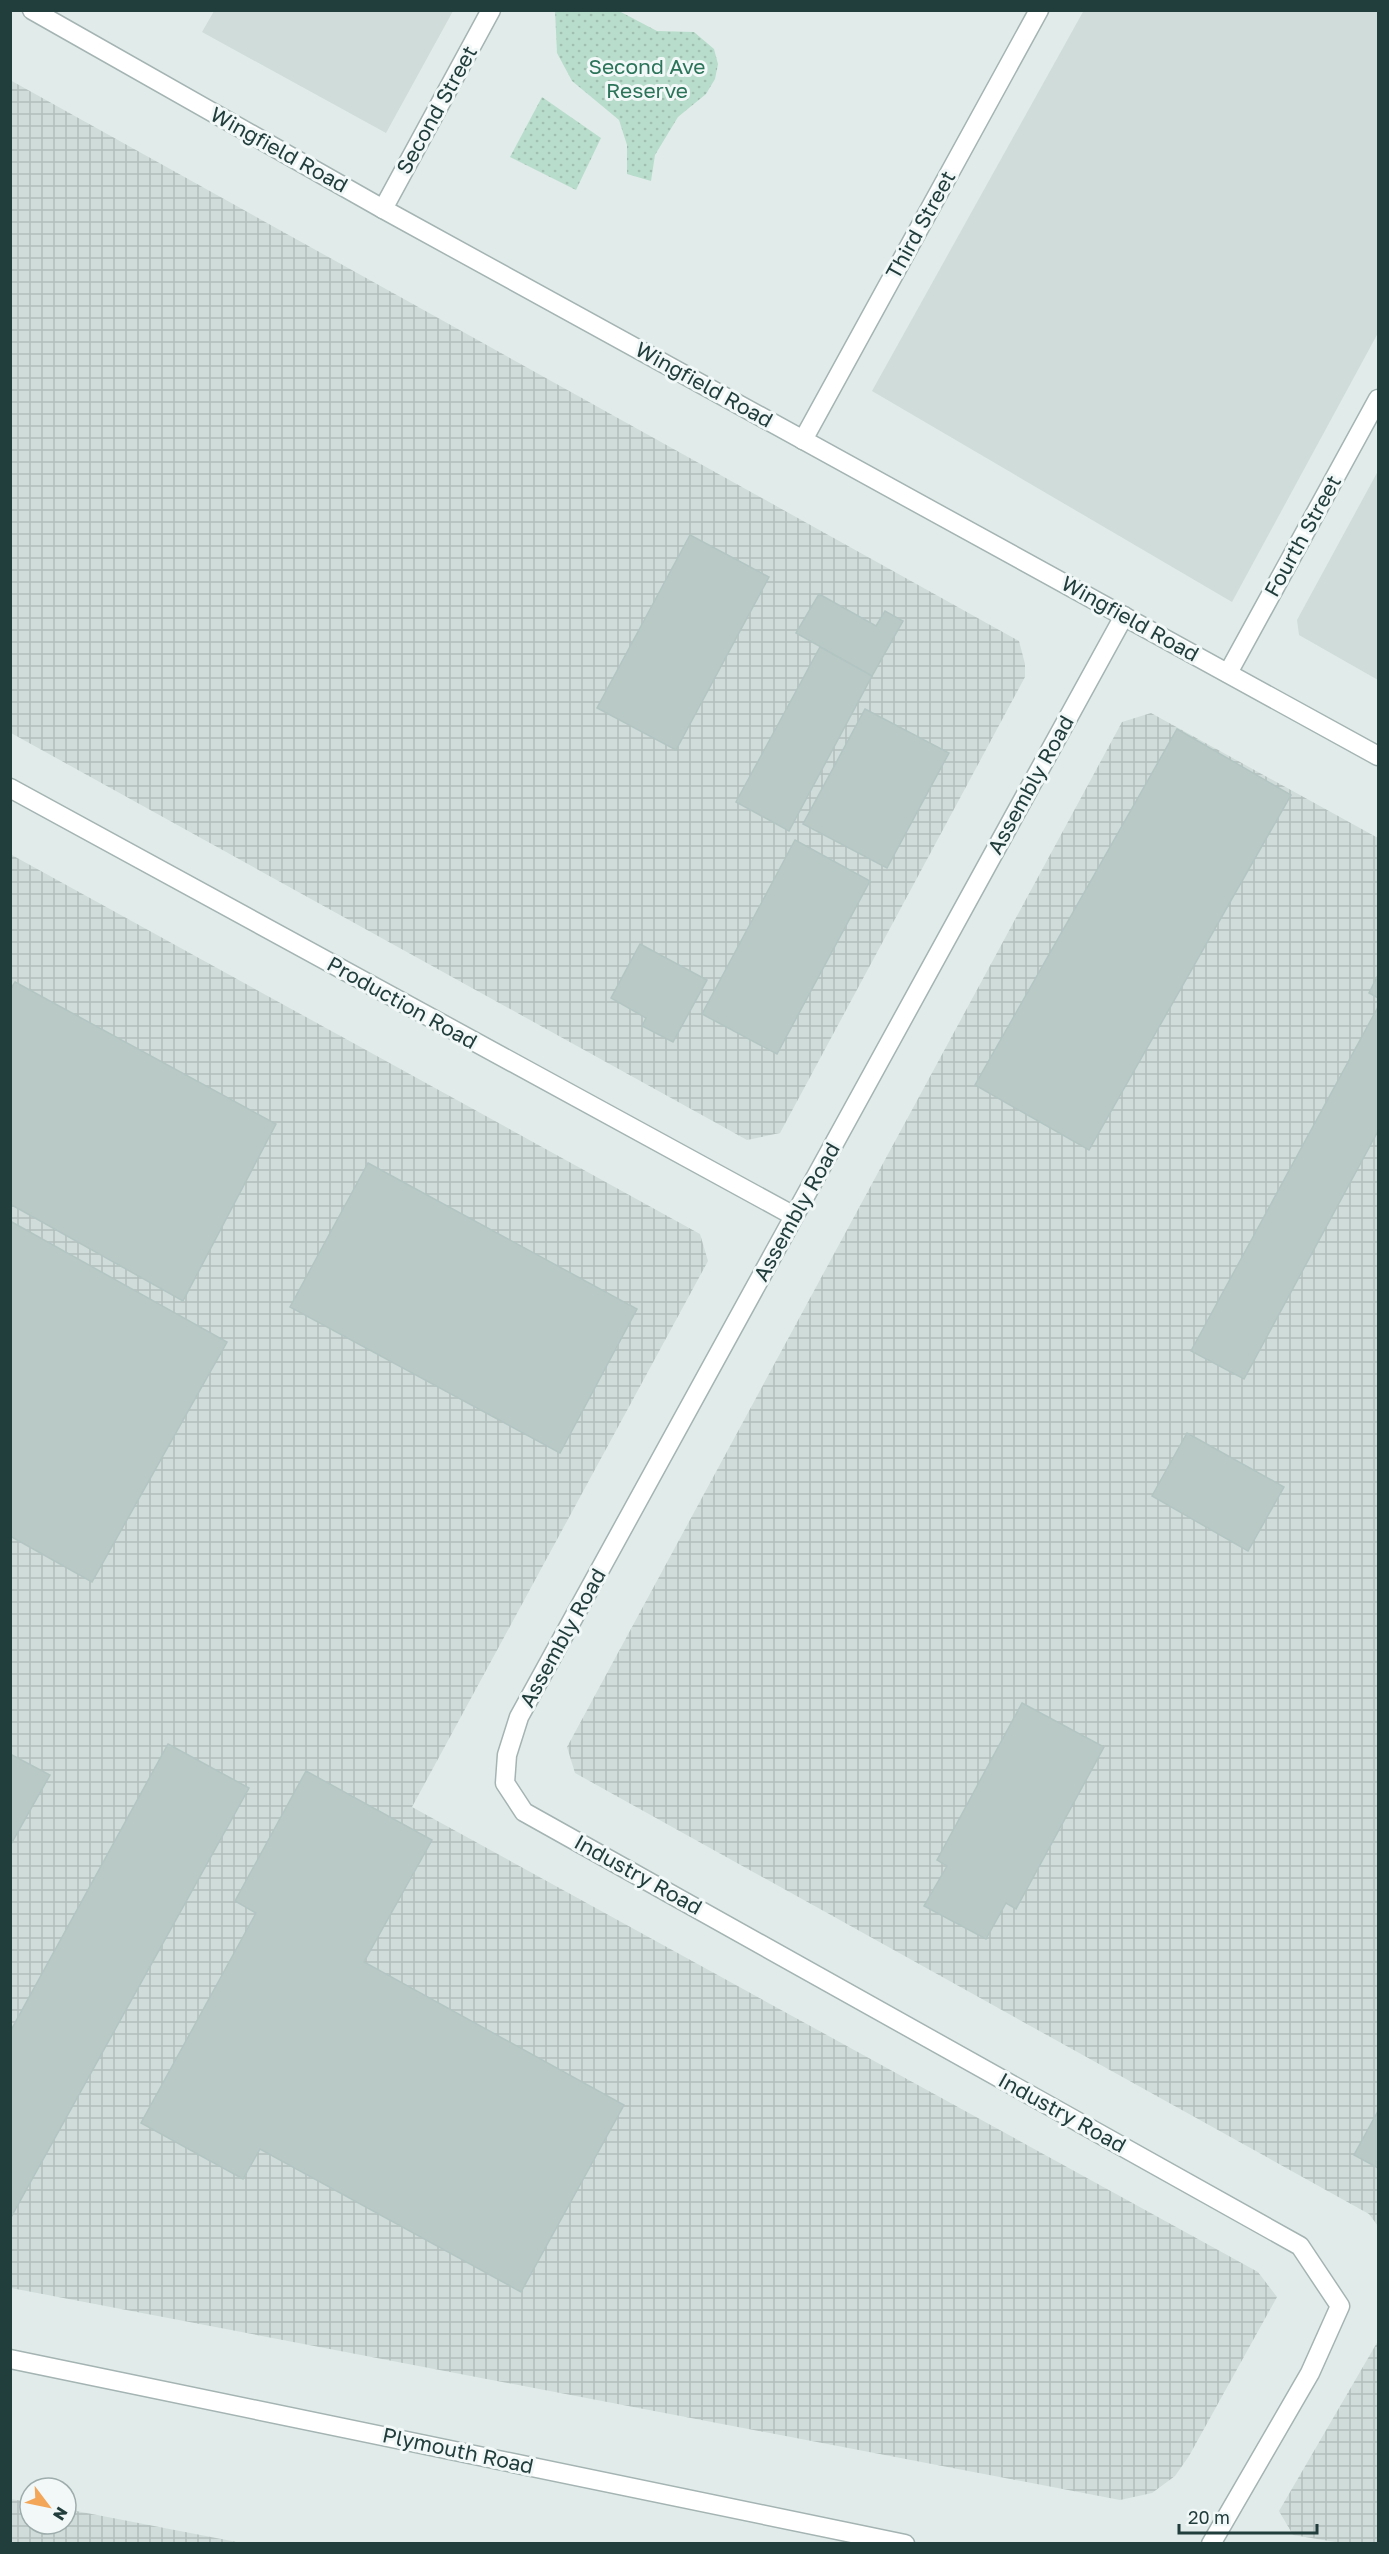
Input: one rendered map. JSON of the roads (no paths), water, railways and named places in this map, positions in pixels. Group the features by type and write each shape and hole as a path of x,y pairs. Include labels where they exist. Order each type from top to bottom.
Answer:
{"street":[{"name":"Wingfield Road","path":"32,10 383,209 1378,756"},
{"name":"Second Street","path":"383,209 491,10"},
{"name":"Third Street","path":"803,440 1039,10"},
{"name":"Fourth Street","path":"1227,673 1378,399"},
{"name":"Assembly Road","path":"524,1812 505,1784 507,1755 519,1717 1124,616"},
{"name":"Production Road","path":"10,788 794,1216"},
{"name":"Industry Road","path":"524,1812 1300,2246 1340,2306 1310,2373 1211,2544"},
{"name":"Plymouth Road","path":"10,2359 905,2544"}],"park label":[{"name":"Second Ave Reserve","path":"647,79"}]}
